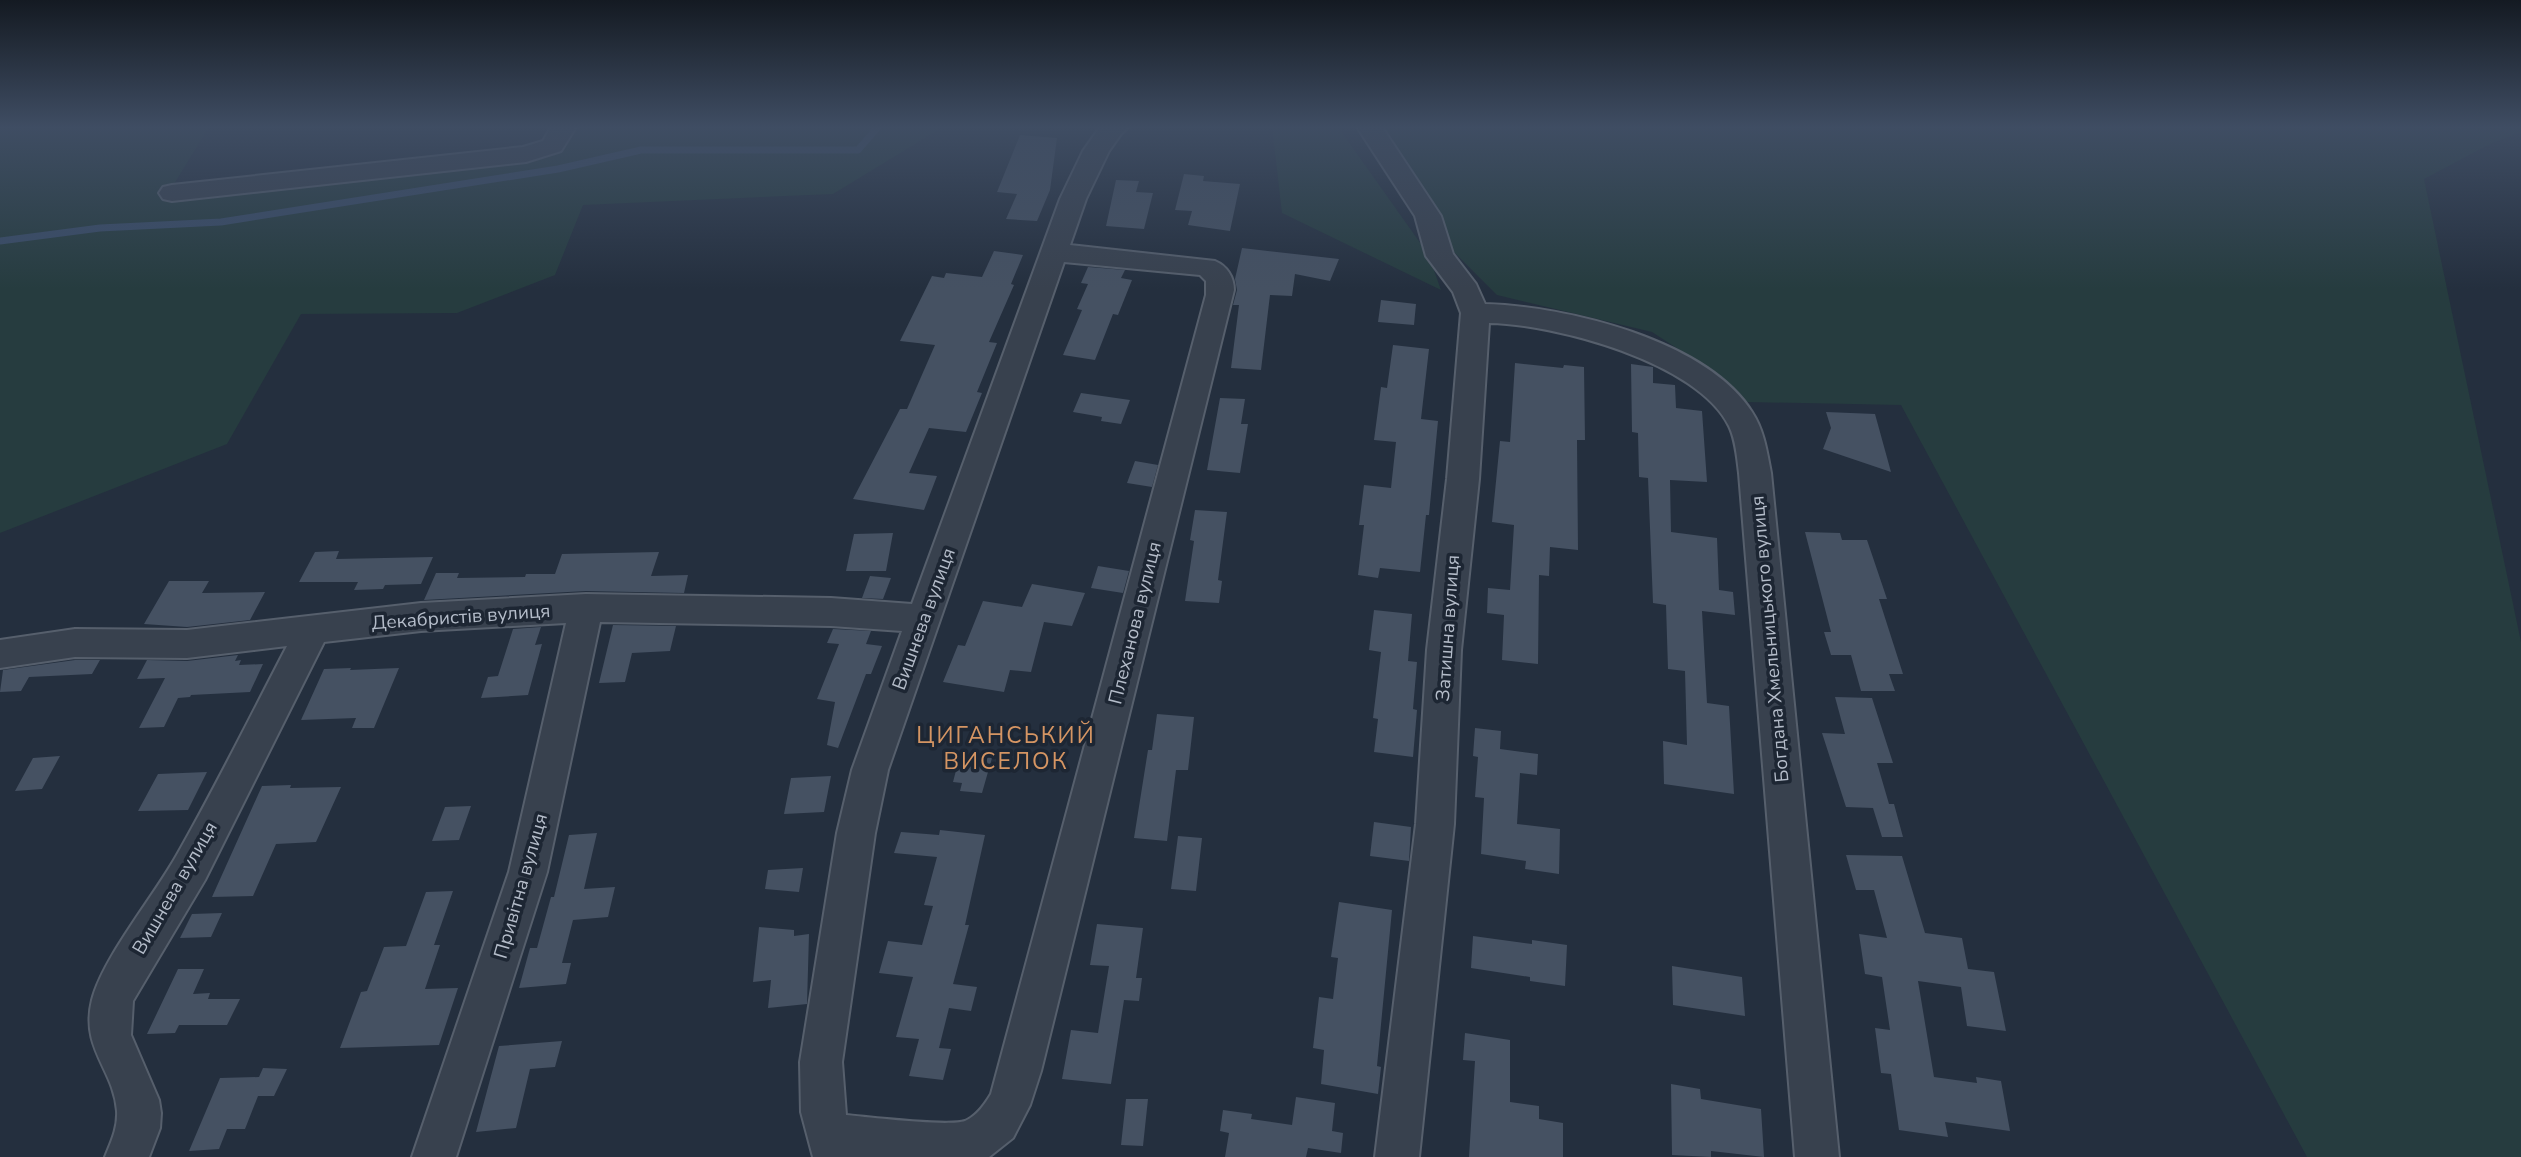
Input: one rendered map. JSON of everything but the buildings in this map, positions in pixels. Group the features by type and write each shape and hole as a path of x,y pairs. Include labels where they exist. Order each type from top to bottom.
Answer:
{"street":[{"path":"172,193 281,181"},
{"name":"Вишнева вулиця","path":"832,1147 822,1102 821,1062 861,806 881,739 1053,252 1083,181"},
{"path":"1405,181 1428,216 1440,256 1466,290 1475,313"},
{"name":"Плеханова вулиця","path":"832,1147 959,1144 982,1137 998,1123 1008,1105 1027,1044 1220,295 1220,278 1205,267 1053,252"},
{"name":"Богдана Хмельницького вулиця","path":"1475,313 1506,312 1544,318 1606,335 1661,356 1709,386 1735,410 1745,428 1755,474 1817,1157"},
{"name":"Затишна вулиця","path":"1398,1157 1435,824 1444,650 1463,479 1475,313"},
{"name":"Декабристів вулиця","path":"0,654 75,643 164,646 421,617 586,608 831,612 925,619"},
{"name":"Привітна вулиця","path":"434,1157 528,872 586,608"},
{"name":"Вишнева вулиця","path":"127,1157 138,1128 139,1113 137,1100 110,1035 113,998 191,867 313,630"}],"green space":[{"path":"0,181 176,181 166,197 322,181 854,181 833,194 583,205 555,275 457,313 301,314 227,444 0,533"},
{"path":"1278,181 1376,181 1428,254 1441,290 1282,213"},
{"path":"1406,181 2424,181 2521,642 2521,1157 2307,1157 1901,405 1746,402 1718,375 1652,332 1497,295 1455,253"}],"waterway":[{"path":"0,241 100,228 221,222 482,181"}],"district":[{"name":"ЦИГАНСЬКИЙ ВИСЕЛОК","path":"1006,748"}]}
